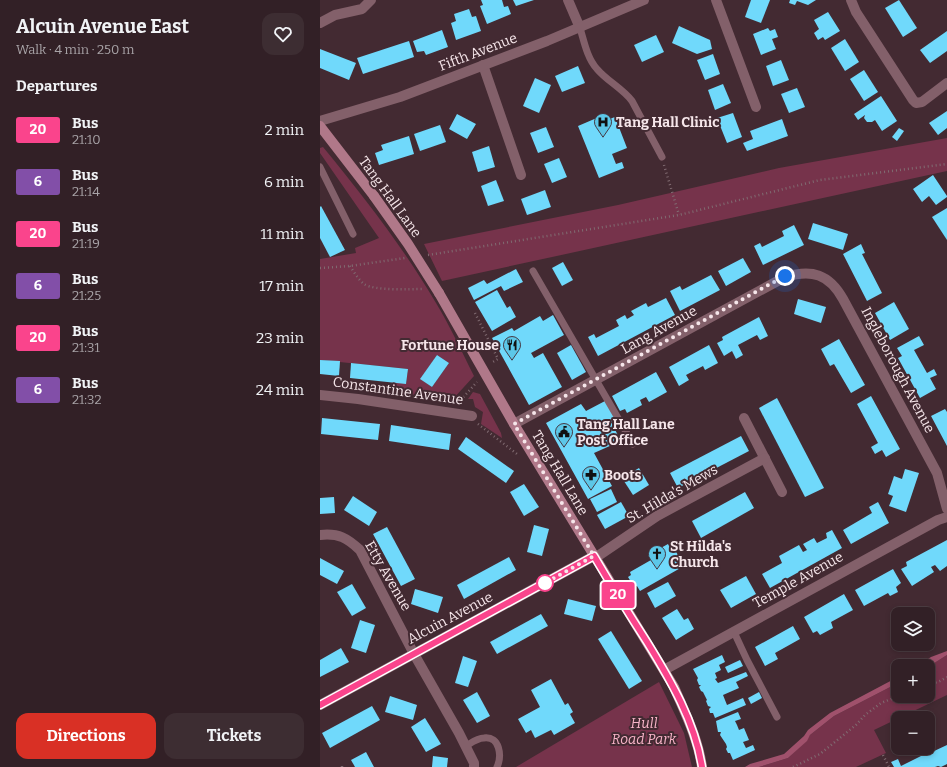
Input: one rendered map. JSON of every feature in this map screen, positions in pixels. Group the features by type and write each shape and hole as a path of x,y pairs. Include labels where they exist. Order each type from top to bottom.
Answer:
{"street":[{"path":"320,23 335,15 362,9 371,0"},
{"path":"568,0 580,28"},
{"name":"Fifth Avenue","path":"320,121 400,97 580,28 644,0"},
{"path":"716,0 756,107"},
{"path":"851,0 856,12 916,103 922,102 947,83"},
{"path":"483,65 521,176"},
{"name":"Tang Hall Lane","path":"320,126 374,196 408,244 487,369 514,424 674,687 693,730 702,767"},
{"name":"Lang Avenue","path":"514,424 785,276 796,273 809,273 820,276"},
{"name":"Ingleborough Avenue","path":"820,276 837,288 844,299 937,472 947,509"},
{"name":"Constantine Avenue","path":"320,395 472,416"},
{"path":"744,418 782,492"},
{"name":"St. Hilda's Mews","path":"595,557 657,516 765,458"},
{"name":"Temple Avenue","path":"664,670 931,524 947,517"},
{"name":"Etty Avenue","path":"320,535 330,534 342,536 351,541 360,550 414,654 466,746 474,763 474,767"},
{"name":"Alcuin Avenue","path":"320,705 595,557"}],"lane":[{"path":"580,28 589,57 597,69 626,93 632,101 662,158"},
{"path":"320,167 353,234"},
{"path":"533,271 633,444"},
{"path":"734,632 777,717"},
{"path":"466,746 479,738 486,737 494,740 499,748 500,759 497,767"}],"path":[{"path":"662,158 679,214"},
{"path":"421,256 679,214 820,180 947,164"},
{"path":"320,268 350,266 405,258"},
{"path":"350,266 357,277 364,284 378,288 427,290 438,293"},
{"path":"449,412 487,369 498,359 475,313"},
{"path":"472,416 478,424 524,459 535,459"},
{"path":"935,683 947,677"},
{"path":"793,767 820,754 856,725 865,715 881,703 891,699"},
{"path":"883,755 888,767"}],"green space":[{"path":"947,138 947,171 442,281 424,244 618,205 779,168"},
{"path":"323,147 397,242 423,282 451,330 474,376 453,399 391,392 392,382 406,383 408,369 320,360 320,259 356,253 355,248 379,238 320,153 320,148","holes":["437,355 449,363 432,387 421,379"]},
{"path":"473,392 480,394 501,433 502,438 481,424 483,412 475,407 473,399 468,399"},
{"path":"947,655 947,695 935,701 935,663"},
{"name":"Hull Road Park","path":"659,682 684,733 692,767 516,767"},
{"path":"891,687 891,703 930,703 914,711 891,711 891,722 874,730 886,753 856,767 759,767 788,758 806,741 810,735 834,716"}],"shaded area":[{"path":"947,651 947,655 935,663 935,659 928,659"},
{"path":"891,681 891,687 834,716 810,735 807,741 788,758 759,767 745,767 750,764 784,754 804,736 808,730 830,713"}],"building":[{"path":"481,0 502,0 504,7 508,6 511,14 487,24 480,6 483,5"},
{"path":"513,0 534,0 516,6"},
{"path":"751,0 770,0 761,23 745,17"},
{"path":"790,0 816,0 808,5 797,1 795,5 789,3"},
{"path":"899,0 917,28 903,37 885,8"},
{"path":"469,9 472,17 476,16 481,31 456,40 451,23 456,21 454,14"},
{"path":"828,12 840,31 825,40 823,37 818,40 814,33 819,29 814,20"},
{"path":"679,26 710,40 712,49 697,54 672,43"},
{"path":"768,28 770,31 775,29 778,37 772,39 776,49 761,55 753,34"},
{"path":"442,30 448,47 426,55 424,51 417,52 413,41"},
{"path":"947,31 947,51 930,63 920,50"},
{"path":"656,35 664,52 642,62 634,45"},
{"path":"845,39 859,62 845,71 831,48"},
{"path":"409,41 414,57 363,74 357,58"},
{"path":"320,49 356,63 349,80 320,68"},
{"path":"713,54 720,74 705,80 697,60"},
{"path":"781,60 789,80 773,86 766,66"},
{"path":"578,66 585,83 562,92 555,76"},
{"path":"864,70 878,92 864,101 850,79"},
{"path":"535,78 551,85 539,113 523,106"},
{"path":"723,84 731,103 715,110 708,90"},
{"path":"797,88 805,107 789,113 781,94"},
{"path":"881,96 897,121 882,131 875,120 872,122 867,122 864,118 865,115 858,120 854,114"},
{"path":"947,111 947,128 938,135 929,123"},
{"path":"733,113 742,137 727,143 717,118"},
{"path":"457,114 476,124 467,139 449,129"},
{"name":"Tang Hall Clinic","path":"599,117 601,122 615,117 627,148 612,154 616,164 622,162 624,168 599,178 578,126"},
{"path":"782,119 788,136 747,151 743,143 753,139 750,131"},
{"path":"440,125 446,142 420,151 414,134"},
{"path":"546,127 554,147 538,153 530,133"},
{"path":"899,128 904,131 897,141 892,137"},
{"path":"409,136 414,154 379,165 375,153 383,150 381,145"},
{"path":"489,146 495,167 478,172 472,152"},
{"path":"559,158 567,177 552,183 544,164"},
{"path":"933,175 947,196 936,205 929,196 922,202 913,189"},
{"path":"496,180 504,201 488,206 481,186"},
{"path":"545,190 551,207 527,215 521,199"},
{"path":"321,206 345,250 330,257 320,238"},
{"path":"947,208 947,240 932,217"},
{"path":"813,223 848,234 843,250 808,239"},
{"path":"794,225 804,245 763,265 754,246 760,243 762,247 784,236 782,231"},
{"path":"861,244 865,253 862,254 882,293 867,301 843,254"},
{"path":"743,258 751,272 726,286 718,271"},
{"path":"563,262 573,280 562,286 552,268"},
{"path":"516,269 523,282 504,291 501,286 474,300 468,288 484,280 487,284"},
{"path":"711,275 720,290 680,311 670,291 680,286 682,290"},
{"path":"497,290 507,308 510,306 516,317 492,331 475,302"},
{"path":"666,298 675,315 598,356 588,337 594,334 596,338 619,326 616,320 625,315 627,319 634,315 631,311 646,303 648,307"},
{"path":"798,299 826,307 821,323 794,314"},
{"path":"894,302 909,329 890,340 875,313"},
{"path":"553,315 564,335 531,353 534,358 543,353 562,387 529,405 492,338 512,328 514,331 540,316 543,321"},
{"path":"759,317 768,336 760,340 757,335 738,345 743,355 736,359 732,351 724,356 717,343 723,340 722,337"},
{"path":"919,336 924,345 914,350 927,373 934,369 937,375 930,378 936,389 920,398 898,358 902,356 897,348"},
{"path":"839,339 865,385 851,393 834,364 830,366 821,349"},
{"path":"571,345 586,372 572,380 557,353"},
{"path":"709,345 718,363 705,370 703,366 686,375 689,380 679,386 669,367"},
{"path":"437,355 449,363 432,387 420,379"},
{"path":"320,360 340,361 339,376 320,374"},
{"path":"351,363 408,369 406,384 350,378"},
{"path":"656,372 667,392 649,402 646,397 640,400 642,405 627,413 625,409 620,411 612,396"},
{"path":"871,396 900,449 886,457 882,450 875,454 871,447 878,443 857,404"},
{"path":"777,398 824,488 805,497 759,408"},
{"path":"605,401 617,420 611,422 621,441 594,453 612,486 588,499 546,423 581,404 586,411"},
{"path":"945,409 947,412 947,446 931,416"},
{"path":"322,418 380,424 378,440 321,434"},
{"path":"391,425 451,434 449,450 389,441"},
{"path":"741,436 749,451 678,488 670,473"},
{"path":"466,437 514,471 506,483 458,449"},
{"path":"639,468 649,485 633,495 622,478"},
{"path":"905,469 919,473 906,512 889,506 893,496 888,494 894,476 902,479"},
{"path":"524,484 539,507 524,516 510,492"},
{"path":"611,489 617,502 597,512 590,499"},
{"path":"745,492 754,508 701,538 692,521"},
{"path":"353,496 377,512 369,526 344,510"},
{"path":"334,497 335,513 320,514 320,498"},
{"path":"621,502 629,516 605,529 597,515"},
{"path":"878,502 889,523 851,544 843,530 872,513 869,507"},
{"path":"534,525 549,529 542,556 527,552"},
{"path":"387,527 415,579 401,586 373,534"},
{"path":"832,530 842,548 770,588 762,574 782,563 779,556 799,545 803,552 807,550 803,544 814,538 817,543 827,538 826,533"},
{"path":"947,540 947,566 940,571 935,565 931,567 934,572 912,586 901,569 907,566 906,562"},
{"name":"St Hilda's Church","path":"668,544 671,550 674,548 684,566 640,591 637,586 634,587 628,577 631,575 630,572 651,560 648,555"},
{"path":"509,557 516,570 464,599 457,585"},
{"path":"320,558 344,571 337,584 320,575"},
{"path":"893,569 901,583 896,587 898,592 890,596 888,593 864,606 855,590"},
{"path":"746,576 756,594 731,608 720,590"},
{"path":"668,582 676,596 655,608 647,593"},
{"path":"352,584 366,608 352,616 337,592"},
{"path":"415,589 443,597 438,613 411,604"},
{"path":"844,594 853,610 831,622 833,628 820,635 817,631 813,633 804,617"},
{"path":"568,599 596,606 592,621 564,614"},
{"path":"677,609 684,620 688,618 694,629 676,640 662,618"},
{"path":"541,614 548,626 497,654 490,642"},
{"path":"360,620 375,625 366,653 351,648"},
{"path":"793,626 800,639 775,653 778,659 765,666 755,647"},
{"path":"611,631 642,681 629,689 598,639"},
{"path":"341,648 349,662 320,677 320,660"},
{"path":"722,655 725,662 719,665 721,670 715,673 717,678 715,679 718,683 746,672 748,676 736,682 739,688 723,695 727,705 743,698 746,705 715,718 713,713 710,713 709,709 711,707 708,706 707,700 699,687 701,685 699,685 697,680 698,678 693,669"},
{"path":"463,656 477,661 468,687 455,683"},
{"path":"740,660 743,666 728,673 725,667"},
{"path":"551,679 565,705 568,703 573,712 570,714 575,723 554,735 551,730 535,738 531,730 526,733 518,719 540,707 531,690"},
{"path":"477,692 490,716 477,723 463,700"},
{"path":"759,692 762,698 751,704 748,698"},
{"path":"390,696 417,705 413,720 385,712"},
{"path":"372,706 380,720 330,748 322,733"},
{"path":"738,712 741,719 735,721 739,730 744,728 749,740 743,742 746,748 753,745 755,750 733,760 730,753 728,753 726,744 720,735 721,732 718,732 716,721"},
{"path":"425,718 441,744 426,752 411,727"},
{"path":"947,745 947,764 941,767 894,767 891,762 898,759 901,766 923,755 935,755 935,751"},
{"path":"366,752 374,767 355,767 351,760"},
{"path":"433,756 448,758 447,767 432,767"}],"bus line":[{"name":"20","path":"320,705 594,556 674,687 693,730 702,767"}],"place":[{"name":"Tang Hall Clinic","path":"603,137"},
{"name":"Fortune House","path":"512,360"},
{"name":"Tang Hall Lane Post Office","path":"564,447"},
{"name":"Boots","path":"591,490"},
{"name":"St Hilda's Church","path":"657,569"}],"route":[{"path":"545,583 543,584 594,556 514,424 785,276"}]}
